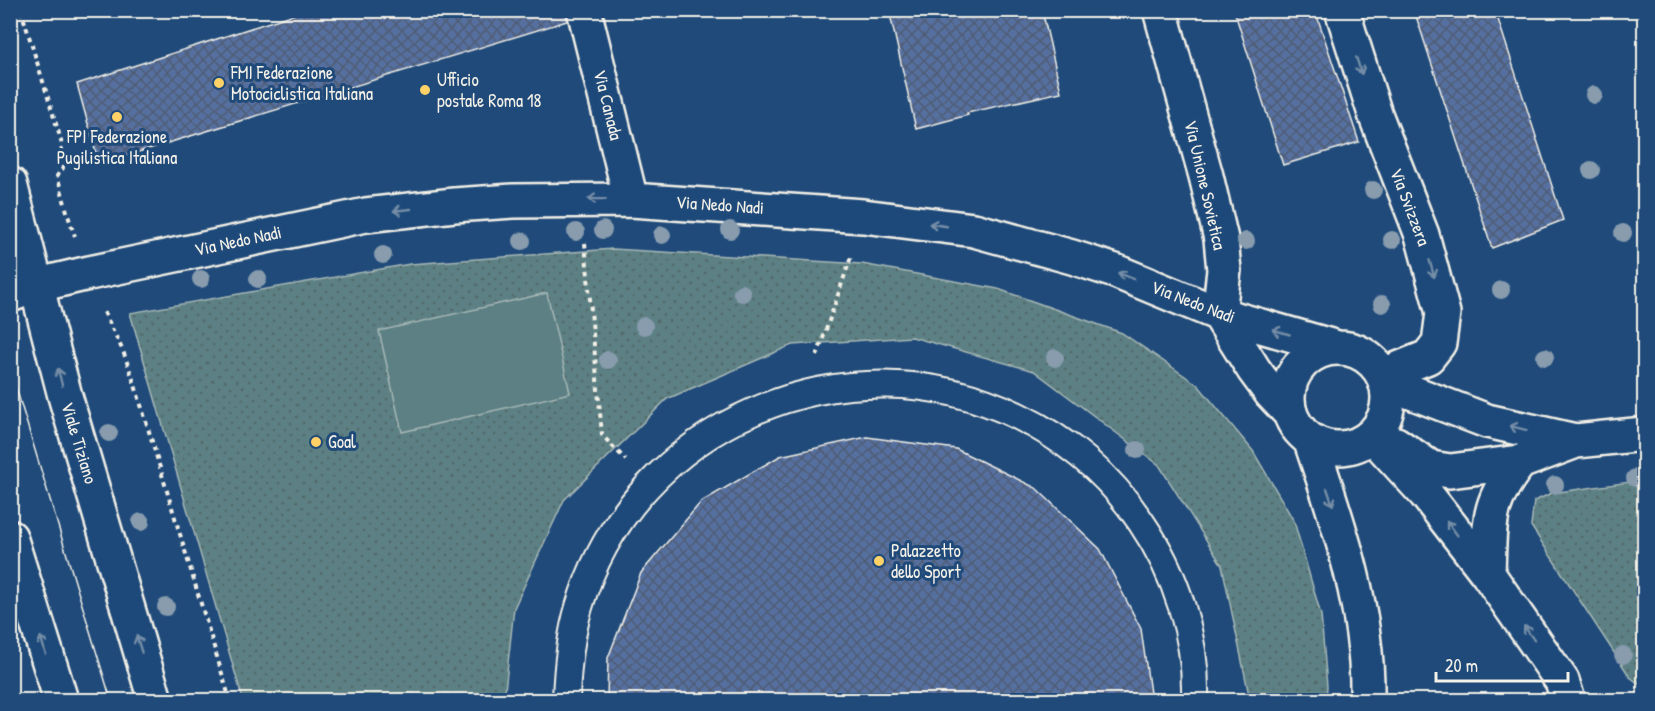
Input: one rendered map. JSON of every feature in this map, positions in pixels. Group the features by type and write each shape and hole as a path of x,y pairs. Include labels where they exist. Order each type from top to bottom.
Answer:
{"street":[{"name":"Via Canada","path":"584,10 631,200"},
{"name":"Via Unione Sovietica","path":"1160,10 1221,239 1224,270 1218,314"},
{"name":"Via Svizzera","path":"1342,10 1374,114 1422,235 1443,313 1439,343 1428,357 1384,379"},
{"name":"Viale Tiziano","path":"10,184 20,285 64,396 155,700"},
{"name":"Via Nedo Nadi","path":"20,285 89,273 333,220 397,210 513,201 631,200 863,216 974,230 1115,271 1218,314 1338,348 1352,349 1364,355 1374,364 1384,379"},
{"path":"1218,314 1254,370 1288,411 1300,433 1311,442 1327,448 1343,448 1359,445 1375,432 1385,417 1388,404 1384,379"},
{"path":"1288,411 1287,392 1291,378 1299,365 1310,356 1323,350 1338,348"},
{"path":"1384,379 1486,421 1576,441"},
{"path":"1375,432 1421,462 1440,470 1468,470 1520,462 1576,441 1644,434"},
{"path":"1375,432 1488,574 1571,694"},
{"path":"1311,442 1336,515 1357,598 1366,660 1367,700"},
{"path":"1488,574 1490,520 1493,504 1502,485 1520,462"},
{"path":"10,537 61,700"}],"lane":[{"path":"566,700 571,640 579,606 608,541 650,484 683,453 720,427 761,407 804,393 837,387 881,384 904,384 937,389 969,396 1001,407 1060,440 1086,460 1132,509 1151,536 1166,566 1179,597 1188,629 1194,662 1195,700"}],"path":[{"path":"21,10 61,140 63,168 57,176 76,239"},
{"path":"585,243 602,435 650,484"},
{"path":"804,393 850,256"},
{"path":"99,306 107,315 135,385 231,700"}],"green space":[{"path":"613,249 862,264 998,289 1122,333 1198,385 1253,451 1294,521 1321,615 1327,686 1326,700 1250,700 1222,565 1159,465 1034,371 912,337 792,345 667,399 564,500 514,608 504,700 243,700 130,313 410,264"},
{"path":"547,293 570,393 402,432 379,331"},
{"path":"1644,480 1644,688 1630,677 1531,526 1534,501 1552,493"}],"building":[{"path":"307,10 566,10 567,21 99,164 77,84"},
{"path":"889,10 1042,10 1061,92 967,113 968,115 916,129"},
{"path":"1234,10 1315,10 1359,142 1283,165"},
{"path":"1414,10 1495,10 1563,220 1492,248"},
{"name":"Palazzetto dello Sport","path":"867,437 956,449 1036,488 1100,549 1141,629 1151,700 607,700 608,658 641,573 701,502 780,456"}],"tram line":[{"path":"10,368 111,700"}],"place":[{"name":"FMI Federazione Motociclistica Italiana","path":"219,83"},
{"name":"Ufficio postale Roma 18","path":"425,90"},
{"name":"FPI Federazione Pugilistica Italiana","path":"117,117"},
{"name":"Goal","path":"316,442"},
{"name":"Palazzetto dello Sport","path":"879,561"}]}
